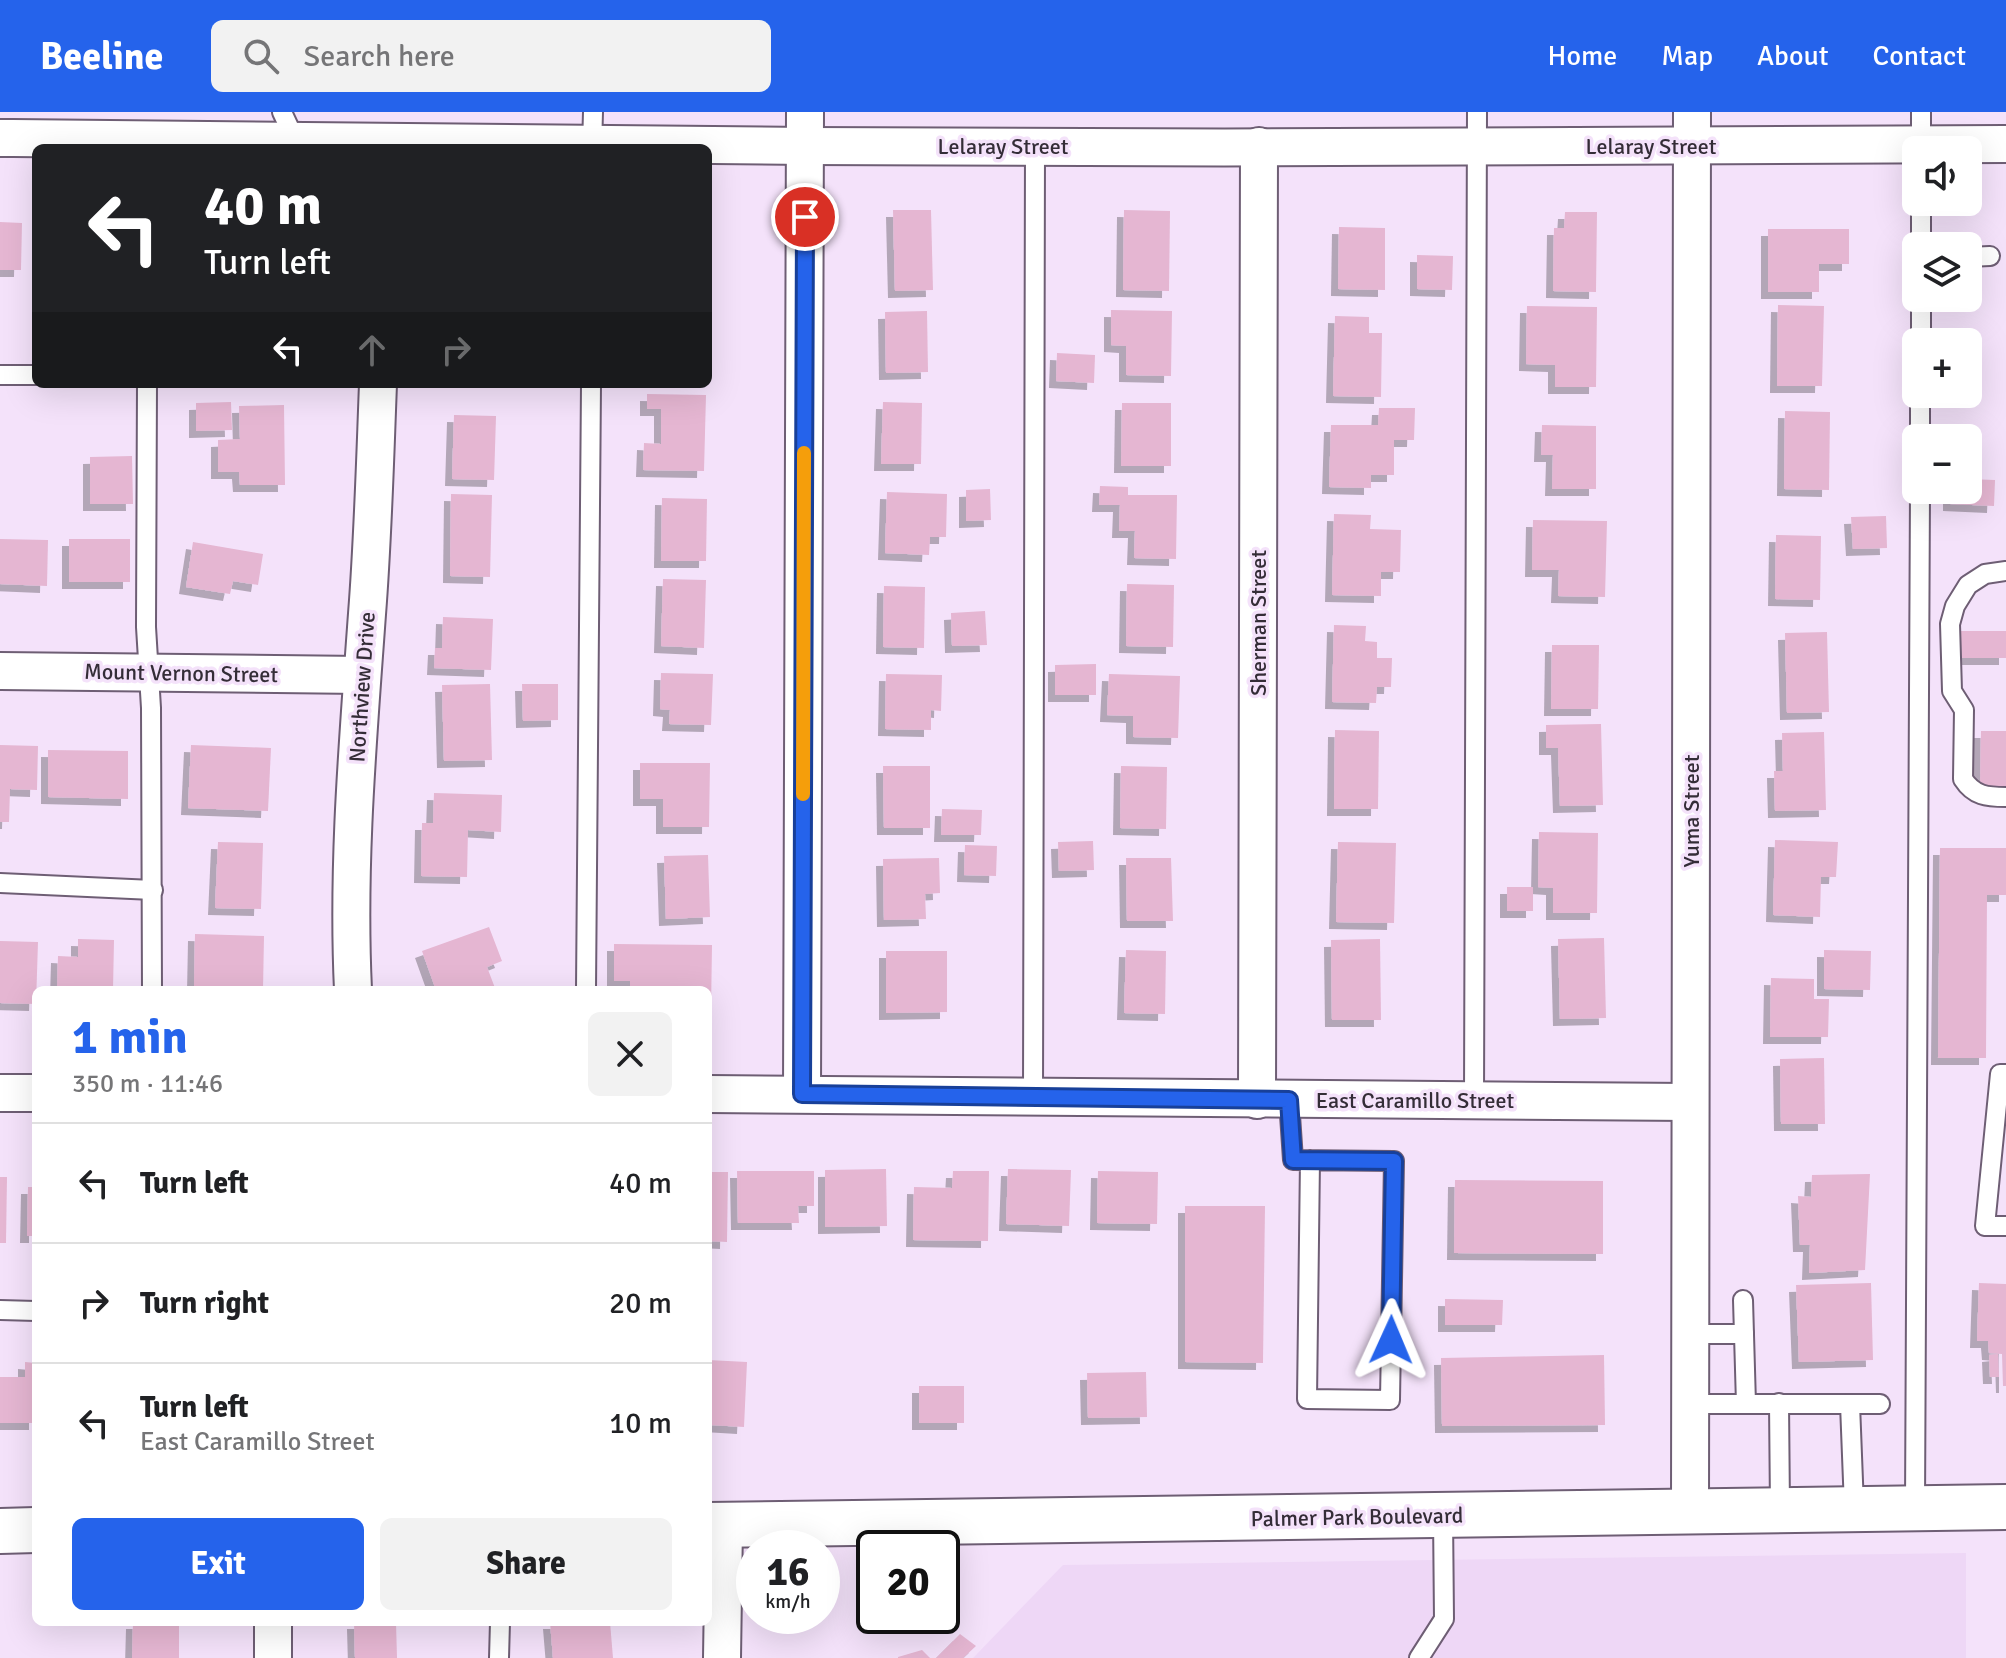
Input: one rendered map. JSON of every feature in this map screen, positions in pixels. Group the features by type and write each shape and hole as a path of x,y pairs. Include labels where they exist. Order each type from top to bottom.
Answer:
{"main road":[{"name":"Palmer Park Boulevard","path":"716,1525 2006,1507"},
{"path":"0,1531 32,1530"}],"street":[{"name":"Lelaray Street","path":"0,138 151,143 288,126 386,133 592,134 805,129 1035,146 1259,146 1477,128 1921,136"},
{"path":"802,1094 805,129"},
{"name":"Yuma Street","path":"1690,1510 1692,130"},
{"name":"Lelaray Street","path":"1982,142 2006,144"},
{"name":"Sherman Street","path":"1259,146 1273,1100"},
{"name":"Northview Drive","path":"353,986 350,925 354,789 372,542 378,388"},
{"name":"Mount Vernon Street","path":"0,671 362,675"},
{"path":"0,1093 32,1093"},
{"name":"East Caramillo Street","path":"712,1094 1690,1102"},
{"path":"716,1525 722,1658"},
{"path":"273,1626 273,1658"}],"lane":[{"path":"1474,1101 1477,128"},
{"path":"1033,1097 1035,146"},
{"path":"1982,256 1990,256"},
{"path":"0,375 32,375"},
{"path":"147,388 146,627 150,673 152,986"},
{"path":"586,986 591,388"},
{"path":"1915,1507 1920,504"},
{"path":"2006,571 1985,574 1968,585 1955,606 1950,624 1952,691 1964,710 1963,779 1974,792 1987,797 2006,797"},
{"path":"0,883 153,890"},
{"path":"2006,1074 2000,1074 1985,1226 2006,1226"},
{"path":"1273,1100 1293,1160 1310,1160 1394,1161 1390,1400 1307,1399 1310,1160"},
{"path":"1743,1300 1746,1404"},
{"path":"0,1310 32,1311"},
{"path":"1690,1334 1744,1334"},
{"path":"1779,1403 1780,1509"},
{"path":"1690,1404 1880,1404"},
{"path":"1850,1404 1854,1507"},
{"path":"1419,1658 1444,1619 1443,1515"},
{"path":"499,1658 500,1626"}],"shaded area":[{"path":"1966,1553 1966,1658 973,1658 1063,1565"}],"building":[{"path":"893,210 931,210 933,290 895,291"},
{"path":"1124,210 1170,211 1169,291 1123,290"},
{"path":"1565,212 1597,212 1596,292 1553,291 1554,228 1564,228"},
{"path":"0,222 22,223 21,270 0,270"},
{"path":"1339,227 1385,228 1385,290 1338,289"},
{"path":"1768,229 1849,229 1849,264 1819,264 1819,292 1768,292"},
{"path":"1417,255 1453,256 1452,290 1417,289"},
{"path":"1778,305 1824,306 1822,386 1777,386"},
{"path":"1527,306 1597,307 1596,387 1555,387 1555,365 1526,364"},
{"path":"1111,310 1172,311 1171,376 1126,375 1126,346 1111,345"},
{"path":"927,311 928,372 886,373 885,312"},
{"path":"1335,316 1369,317 1369,333 1382,333 1381,397 1333,396"},
{"path":"1057,353 1095,355 1094,383 1056,381"},
{"path":"647,394 706,395 704,471 643,470 644,443 661,444 661,409 647,409"},
{"path":"231,402 232,430 196,431 196,403"},
{"path":"883,402 922,403 921,464 881,464"},
{"path":"1122,403 1171,403 1171,466 1121,466"},
{"path":"284,405 285,485 240,485 239,472 218,472 218,440 240,439 239,406"},
{"path":"1379,408 1415,408 1414,440 1394,440 1394,475 1371,475 1371,488 1329,487 1331,425 1378,425"},
{"path":"1785,411 1830,412 1829,490 1784,489"},
{"path":"454,415 496,416 494,480 452,479"},
{"path":"1542,425 1596,426 1596,489 1552,489 1553,455 1541,455"},
{"path":"132,456 133,504 90,504 90,457"},
{"path":"1982,480 1995,480 1994,506 1950,504 1982,504"},
{"path":"1100,486 1128,487 1128,495 1177,495 1176,559 1134,558 1135,531 1119,531 1120,505 1099,505"},
{"path":"990,489 991,520 966,521 966,490"},
{"path":"887,492 947,494 946,537 930,537 929,555 885,553"},
{"path":"451,494 492,495 490,577 450,576"},
{"path":"662,498 707,499 706,561 661,561"},
{"path":"1334,514 1371,515 1370,529 1401,530 1400,572 1381,572 1381,596 1332,595"},
{"path":"1886,516 1887,548 1853,549 1851,517"},
{"path":"1533,520 1607,521 1605,597 1558,596 1559,570 1532,570"},
{"path":"1776,535 1821,536 1820,600 1775,599"},
{"path":"0,539 48,540 47,586 0,584"},
{"path":"69,539 130,539 130,582 69,582"},
{"path":"193,542 263,554 258,585 233,581 230,594 186,587"},
{"path":"663,579 706,580 704,648 661,646"},
{"path":"1127,584 1174,585 1173,647 1126,646"},
{"path":"884,586 925,587 924,648 883,647"},
{"path":"985,611 987,645 952,646 951,613"},
{"path":"443,617 493,619 491,670 434,668 435,648 442,648"},
{"path":"1334,625 1366,626 1365,641 1377,642 1377,658 1392,658 1391,687 1377,687 1376,703 1332,702"},
{"path":"1961,631 2006,631 2006,658 1960,658"},
{"path":"1827,632 1829,712 1787,713 1785,633"},
{"path":"1552,645 1599,645 1598,709 1551,709"},
{"path":"1096,664 1096,695 1055,695 1055,665"},
{"path":"661,673 713,674 711,725 669,724 670,710 660,709"},
{"path":"886,674 942,675 941,711 931,710 931,730 885,729"},
{"path":"1109,674 1180,676 1178,738 1133,737 1133,716 1107,715"},
{"path":"490,684 492,760 444,761 442,685"},
{"path":"522,684 558,684 558,720 523,721"},
{"path":"1601,724 1603,805 1560,806 1558,748 1546,748 1546,725"},
{"path":"1335,730 1379,731 1378,809 1334,809"},
{"path":"1981,731 2006,731 2006,787 1980,787"},
{"path":"1824,732 1826,810 1775,811 1774,771 1783,771 1782,733"},
{"path":"0,745 38,746 37,790 10,789 9,822 0,822"},
{"path":"191,745 271,748 268,811 188,808"},
{"path":"48,750 128,751 128,799 48,797"},
{"path":"640,763 710,763 709,827 663,827 663,799 640,799"},
{"path":"883,766 930,766 930,828 884,828"},
{"path":"1121,766 1167,767 1166,829 1120,828"},
{"path":"434,793 502,795 501,832 468,830 467,877 421,876 422,823 433,823"},
{"path":"942,809 982,810 981,835 941,835"},
{"path":"1539,832 1598,833 1597,913 1553,913 1553,888 1538,887"},
{"path":"1775,840 1838,842 1836,877 1821,877 1820,917 1773,915"},
{"path":"1093,841 1094,870 1059,871 1058,842"},
{"path":"218,842 263,843 261,909 215,908"},
{"path":"1338,842 1396,843 1394,923 1336,922"},
{"path":"965,845 997,846 996,876 964,875"},
{"path":"1940,848 2006,848 2006,895 1987,895 1986,1058 1938,1058"},
{"path":"708,855 710,917 666,919 664,856"},
{"path":"939,858 940,893 925,894 926,919 884,920 883,859"},
{"path":"1126,858 1171,858 1173,921 1127,921"},
{"path":"1507,887 1533,887 1533,911 1507,911"},
{"path":"489,927 502,961 487,967 494,986 435,986 422,951"},
{"path":"195,934 264,936 263,986 194,986"},
{"path":"1604,938 1606,1018 1560,1019 1558,939"},
{"path":"78,939 114,940 113,986 57,986 58,956 78,957"},
{"path":"1380,939 1381,1020 1332,1020 1331,940"},
{"path":"0,941 38,942 37,986 32,986 32,1004 0,1003"},
{"path":"614,944 712,945 711,986 630,986 630,981 614,981"},
{"path":"1126,950 1166,951 1165,1014 1124,1013"},
{"path":"1824,950 1871,951 1870,990 1824,989"},
{"path":"886,951 947,951 947,1012 886,1013"},
{"path":"1771,978 1814,979 1814,999 1829,999 1828,1037 1770,1037"},
{"path":"1824,1058 1825,1124 1781,1124 1780,1059"},
{"path":"886,1169 887,1226 825,1227 825,1170"},
{"path":"1008,1169 1071,1170 1069,1226 1006,1224"},
{"path":"737,1171 814,1171 814,1206 798,1206 799,1223 738,1223"},
{"path":"953,1171 989,1171 988,1241 913,1240 914,1187 952,1188"},
{"path":"1098,1171 1158,1172 1157,1224 1097,1223"},
{"path":"712,1172 728,1172 727,1242 712,1241"},
{"path":"1870,1174 1865,1270 1809,1273 1810,1245 1800,1245 1798,1196 1811,1197 1812,1175"},
{"path":"0,1177 7,1177 6,1243 0,1243"},
{"path":"1455,1180 1603,1181 1603,1254 1454,1253"},
{"path":"28,1187 32,1187 32,1236 27,1236"},
{"path":"1185,1206 1265,1206 1263,1363 1185,1362"},
{"path":"1871,1283 1873,1360 1799,1362 1796,1285"},
{"path":"1979,1283 2006,1284 2006,1386 2003,1386 2002,1354 1989,1353 1988,1341 1977,1341"},
{"path":"1445,1299 1503,1300 1502,1325 1445,1325"},
{"path":"1998,1354 1999,1377 1990,1377 1989,1355"},
{"path":"1604,1355 1605,1425 1442,1426 1441,1358"},
{"path":"712,1360 747,1362 744,1427 712,1425"},
{"path":"25,1362 32,1363 32,1423 0,1423 0,1377 25,1377"},
{"path":"1146,1372 1147,1417 1088,1418 1087,1373"},
{"path":"919,1386 964,1386 964,1423 919,1423"},
{"path":"133,1626 179,1626 179,1658 132,1658"},
{"path":"354,1626 396,1626 397,1658 355,1658"},
{"path":"550,1626 610,1626 613,1658 553,1658"},
{"path":"960,1634 976,1646 963,1658 936,1658"},
{"path":"922,1650 930,1658 898,1658 898,1657"}],"slow traffic":[{"path":"803,794 804,453"}],"route":[{"path":"805,217 802,1094 1289,1100 1293,1160 1394,1161 1391,1340"}]}
